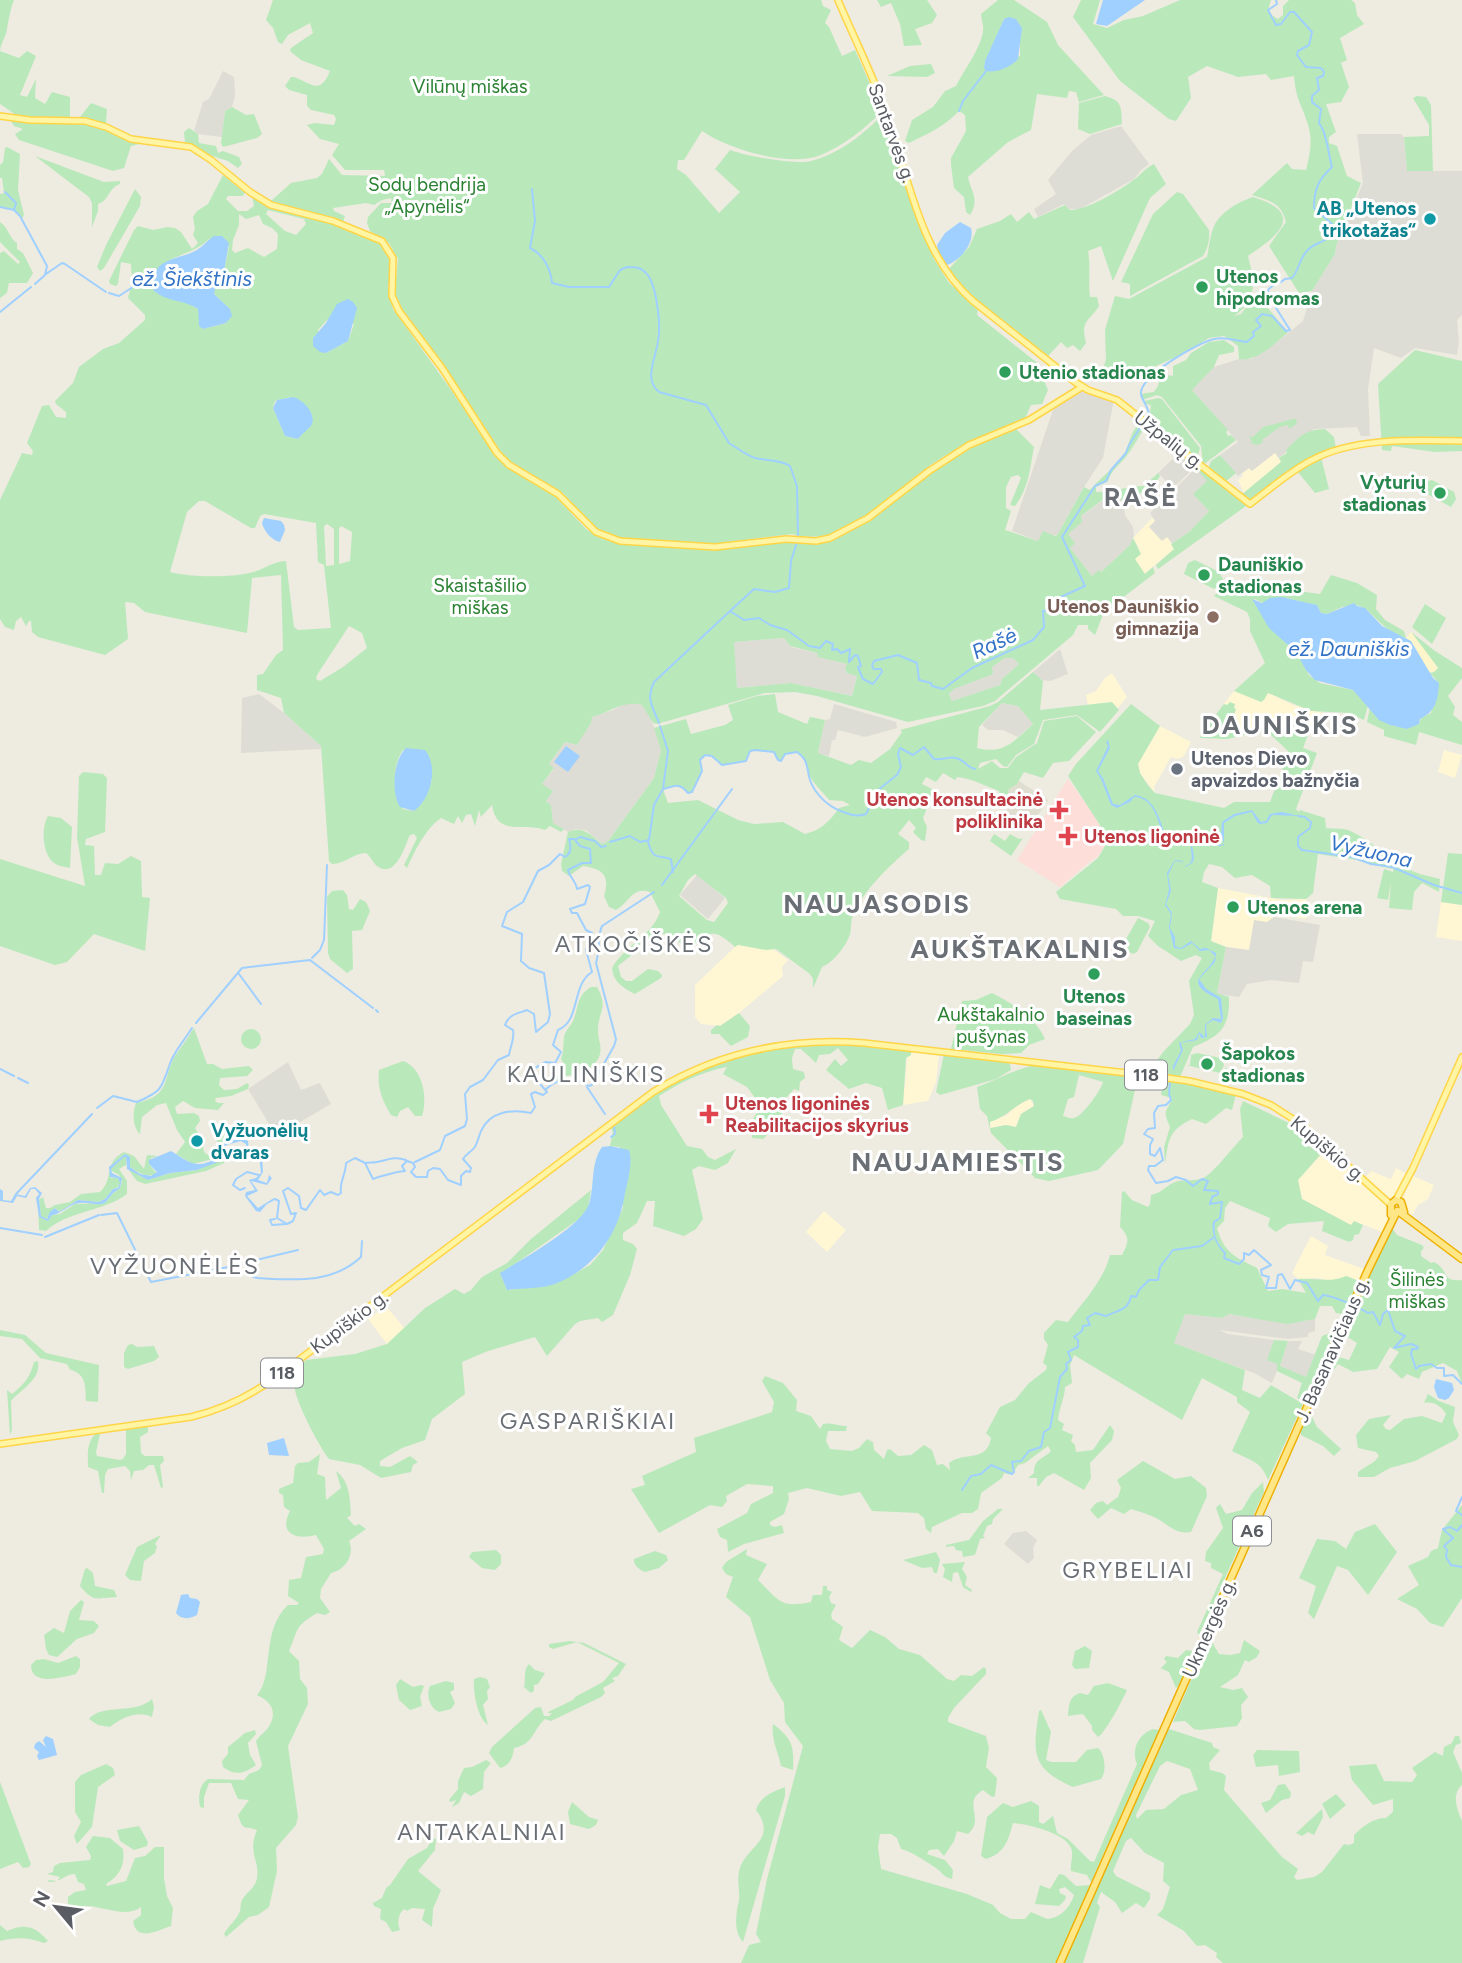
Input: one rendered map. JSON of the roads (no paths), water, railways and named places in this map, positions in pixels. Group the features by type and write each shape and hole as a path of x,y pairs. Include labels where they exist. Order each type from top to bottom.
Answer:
{"highway":[{"path":"1396,1206 1462,1259"},
{"name":"J. Basanavičiaus g.","path":"1286,1454 1396,1206"},
{"name":"Ukmergės g.","path":"1060,1963 1286,1454"}],"main road":[{"name":"Santarvės g.","path":"838,0 885,110 926,232 943,267 972,301 1082,387"},
{"path":"0,116 30,120 85,121 136,141 191,147 271,205 333,221 382,241 393,258 392,296 399,311 442,368 497,453 509,465 558,494 596,532 620,541 715,547 786,539 816,541 830,538 868,518 960,451 979,440 1034,418 1082,387"},
{"name":"Užpalių g.","path":"1082,387 1114,398 1250,504 1300,466 1329,452 1399,441 1462,440"},
{"name":"Kupiškio g.","path":"0,1444 184,1418 239,1401 279,1375 653,1091 688,1072 765,1046 819,1041 864,1043 1153,1076 1189,1081 1243,1094 1279,1110 1304,1126 1396,1206"},
{"name":"J. Basanavičiaus g.","path":"1396,1206 1462,1057"}],"water":[{"path":"1103,0 1145,0 1107,26 1096,24"},
{"path":"1004,19 1016,19 1022,28 1018,59 1003,69 986,71 985,61"},
{"path":"960,222 971,228 971,239 962,255 947,265 939,255 937,245 945,233"},
{"name":"ež. Šiekštinis","path":"214,236 222,236 229,243 223,277 214,294 230,309 232,316 226,323 203,329 199,326 198,309 162,296 153,290 151,282 155,271 165,262 197,250"},
{"path":"348,299 357,308 348,341 326,353 320,352 313,346 313,338 337,304"},
{"path":"293,397 311,412 313,421 298,439 285,436 273,408 277,400"},
{"path":"264,518 281,521 284,525 285,530 280,542 266,532 262,523"},
{"name":"ež. Dauniškis","path":"1281,597 1317,605 1321,613 1327,614 1354,603 1365,608 1382,626 1411,641 1433,678 1439,683 1433,709 1420,719 1419,724 1407,729 1390,725 1379,720 1353,690 1315,680 1296,652 1269,628 1252,599 1262,603 1270,598"},
{"path":"1108,740 1110,748 1098,771 1113,804 1120,805 1135,795 1142,797 1152,804 1165,834 1185,841 1194,837 1224,845 1216,846 1190,839 1187,842 1192,845 1194,857 1193,862 1186,867 1191,860 1191,845 1164,836 1147,801 1134,797 1117,808 1111,805 1096,771 1108,746"},
{"path":"566,746 580,756 568,772 554,762"},
{"path":"406,748 425,750 432,765 429,791 414,811 400,807 395,793 396,768"},
{"path":"1252,810 1261,822 1266,821 1270,814 1282,812 1299,816 1272,815 1267,823 1260,824 1252,812 1235,816 1224,823 1224,843 1221,836 1222,822 1234,814"},
{"path":"1175,860 1182,861 1184,865 1175,861 1168,875 1171,891 1166,904 1172,913 1170,928 1175,937 1175,946 1181,948 1191,941 1200,949 1206,948 1216,953 1215,962 1199,979 1215,956 1209,950 1200,951 1192,943 1182,949 1174,948 1169,927 1171,914 1165,905 1169,890 1167,873"},
{"path":"1199,979 1206,989 1221,998 1223,1018 1221,1023 1213,1020 1206,1025 1207,1037 1201,1038 1199,1033 1197,1040 1181,1043 1183,1050 1173,1071 1181,1051 1179,1043 1195,1039 1199,1032 1205,1037 1205,1025 1213,1018 1221,1019 1218,999 1200,987"},
{"path":"242,1138 248,1141 249,1153 257,1152 262,1157 263,1172 258,1180 267,1183 269,1175 272,1178 267,1185 251,1181 258,1191 247,1196 258,1208 274,1198 275,1200 260,1212 256,1211 245,1196 246,1192 255,1190 249,1180 261,1173 259,1155 247,1155 246,1144 241,1141 226,1145 218,1162 197,1170 170,1173 148,1180 127,1169 124,1157 111,1169 112,1173 122,1178 120,1188 105,1203 76,1203 59,1213 52,1215 48,1221 39,1217 36,1198 39,1194 35,1189 31,1189 26,1198 17,1196 13,1203 0,1201 0,1189 3,1191 3,1200 11,1201 15,1194 25,1196 30,1188 35,1187 42,1193 39,1199 41,1216 47,1219 55,1208 59,1212 78,1200 99,1202 105,1199 120,1183 118,1178 110,1177 109,1167 125,1154 130,1157 130,1167 140,1174 151,1176 157,1172 149,1164 149,1160 171,1151 193,1163 203,1164 217,1158 226,1141"},
{"path":"602,1147 629,1150 630,1166 622,1208 603,1248 582,1269 555,1284 507,1290 500,1273 550,1242 584,1213 591,1197 598,1154"},
{"path":"1436,1379 1452,1383 1454,1390 1449,1398 1438,1398 1434,1387"},
{"path":"284,1438 289,1456 269,1455 267,1443"},
{"path":"188,1594 190,1598 200,1602 197,1615 183,1618 176,1613 181,1595"},
{"path":"46,1736 53,1739 57,1755 39,1760 35,1744 39,1741 46,1747 43,1740"}],"waterway":[{"name":"Rašė","path":"1269,296 1268,290 1285,279 1292,278 1306,252 1329,236 1332,224 1314,208 1318,185 1332,167 1326,138 1319,123 1321,109 1312,102 1312,96 1319,90 1317,78 1323,76 1324,72 1321,68 1306,67 1297,55 1298,51 1309,45 1312,32 1294,12 1290,12 1281,24 1276,25 1268,10 1277,4 1276,0"},
{"path":"959,111 963,101 986,71"},
{"path":"532,189 535,221 530,248 546,262 552,283 569,287 609,287 620,270 627,267 640,268 646,273 653,286 658,316 659,334 651,375 654,387 659,392 706,405 729,443 745,453 790,466 797,486 798,536"},
{"path":"5,192 16,203 14,210"},
{"path":"0,207 14,210 20,216 47,266 45,275 35,284"},
{"path":"46,274 62,263 106,292"},
{"path":"109,293 119,296 136,285 151,282"},
{"path":"0,312 31,287"},
{"name":"Rašė","path":"659,723 650,698 654,682 730,611 744,620 759,618 770,625 787,630 809,646 820,648 826,641 833,644 832,650 837,649 841,653 850,649 849,662 855,655 858,656 861,666 858,667 863,679 873,684 882,672 881,669 874,669 874,661 898,655 917,663 919,680 943,689 972,668 1033,640 1044,627 1043,611 1052,610 1052,601 1085,586 1062,537 1095,486 1106,481 1111,470 1126,453 1149,414 1141,394 1149,378 1171,361 1206,341 1223,338 1247,342 1261,326 1256,320 1262,314 1272,316 1286,331 1290,330 1271,300"},
{"path":"730,611 754,589 775,592 789,588 791,561 797,542"},
{"name":"Rašė","path":"660,726 668,751 663,789"},
{"name":"Vyžuona","path":"610,842 630,836 640,842 649,840 654,805 663,789 677,786 688,793 692,792 702,771 700,760 705,755 712,756 722,765 746,761 750,751 755,750 774,752 781,761 785,754 797,752 805,760 809,778 820,796 837,809 857,815 866,814 878,790 897,775 901,767 898,754 900,748 913,755 924,747 934,759 956,758 975,769"},
{"path":"662,885 732,789"},
{"name":"Vyžuona","path":"1298,816 1311,822 1310,828 1298,837 1298,846 1302,850 1352,857 1371,864 1392,867 1434,885 1462,893"},
{"name":"Vyžuona","path":"275,1199 279,1201 277,1218 287,1224 293,1221 296,1213 291,1214 283,1191 288,1188 299,1196 301,1208 306,1210 320,1190 324,1195 331,1192 338,1195 341,1193 346,1163 355,1158 365,1163 373,1179 405,1171 402,1166 407,1161 413,1163 415,1167 411,1172 416,1177 427,1177 428,1171 433,1168 440,1169 448,1180 461,1185 461,1176 466,1171 470,1172 471,1168 463,1159 475,1147 485,1124 502,1113 531,1113 535,1107 531,1094 535,1092 543,1095 547,1092 534,1077 535,1068 546,1062 555,1063 561,1052 553,1045 558,1030 570,1019 581,985 592,972 586,950 592,933 586,930 577,913 572,913 570,909 585,904 590,887 588,885 577,889 568,870 582,863 591,863 590,849 580,846 575,840 580,837 595,841 601,847 606,846"},
{"path":"415,1162 440,1150 445,1136 465,1126 465,1094 470,1087 483,1080 498,1060 509,1055 513,1039 513,1030 505,1025 509,1019 527,1010 534,1014 536,1032 548,1022 550,1014 544,973 529,968 521,961 522,934 502,926 507,912 523,902 538,871 560,854 565,857 570,849 569,839 574,839"},
{"path":"648,842 654,854 671,859 673,872"},
{"path":"312,958 320,950 324,940 327,865"},
{"path":"546,1089 567,1079 592,1085 614,1046 616,1039 596,963 600,930 602,926 654,892"},
{"path":"196,1023 242,968 310,960 373,1008"},
{"path":"239,974 261,1004"},
{"path":"97,1108 113,1096 137,1102 157,1091 173,1057 192,1028"},
{"path":"0,1069 14,1076"},
{"path":"18,1078 28,1083"},
{"path":"1170,1082 1171,1100 1166,1105 1158,1106 1154,1113 1155,1128 1148,1129 1144,1134 1153,1139 1150,1154 1155,1156 1160,1148 1163,1160 1155,1166 1149,1166 1148,1170 1156,1183 1176,1177 1193,1186 1202,1179 1208,1181 1204,1190 1218,1191 1210,1204 1222,1202 1220,1218 1214,1222 1214,1235 1225,1253 1224,1258 1239,1264 1244,1259 1244,1253 1249,1255 1254,1250 1271,1265 1261,1270 1262,1275 1269,1277 1266,1288 1276,1288 1278,1275 1282,1274 1290,1289 1295,1280 1307,1283 1318,1301 1323,1295 1368,1313 1373,1312 1380,1325 1383,1314 1388,1310 1395,1331 1405,1336 1394,1348 1411,1344 1418,1347 1412,1349 1411,1354 1416,1369 1431,1364 1444,1368 1444,1376 1453,1375 1462,1384"},
{"path":"587,1087 605,1114"},
{"path":"16,1194 92,1114"},
{"path":"611,1137 615,1134 614,1126"},
{"path":"365,1163 394,1158 406,1160"},
{"path":"245,1188 240,1190 233,1185 236,1179 247,1172 259,1175"},
{"path":"101,1215 117,1213 151,1282 239,1265"},
{"path":"45,1237 99,1215"},
{"path":"275,1219 270,1220 272,1225 286,1224"},
{"path":"0,1228 42,1235"},
{"path":"962,1490 971,1476 981,1474 991,1465 1012,1474 1012,1462 1021,1461 1029,1451 1041,1447 1044,1432 1050,1428 1060,1377 1071,1360 1068,1352 1078,1347 1078,1340 1074,1337 1082,1331 1083,1326 1090,1325 1087,1318 1095,1313 1106,1316 1128,1305 1131,1296 1136,1297 1149,1280 1158,1280 1160,1267 1173,1250 1202,1246 1213,1238"},
{"path":"247,1267 253,1277 258,1278 299,1279 325,1276 350,1266 361,1257 362,1241"},
{"path":"244,1263 298,1250"},
{"path":"1462,1497 1456,1511 1462,1515"},
{"path":"1462,1525 1457,1531 1450,1527 1443,1529 1453,1538 1444,1546 1447,1550 1446,1557 1451,1565 1462,1567"}],"place":[{"name":"AB „Utenos trikotažas“","path":"1430,219"},
{"name":"Utenos hipodromas","path":"1202,287"},
{"name":"Utenio stadionas","path":"1005,372"},
{"name":"Vyturių stadionas","path":"1440,493"},
{"name":"Dauniškio stadionas","path":"1204,575"},
{"name":"Utenos Dauniškio gimnazija","path":"1213,617"},
{"name":"Utenos Dievo apvaizdos bažnyčia","path":"1177,769"},
{"name":"Utenos konsultacinė poliklinika","path":"1059,810"},
{"name":"Utenos ligoninė","path":"1068,836"},
{"name":"Utenos arena","path":"1233,907"},
{"name":"Utenos baseinas","path":"1094,974"},
{"name":"Šapokos stadionas","path":"1207,1064"},
{"name":"Utenos ligoninės Reabilitacijos skyrius","path":"709,1114"},
{"name":"Vyžuonėlių dvaras","path":"197,1141"}],"district":[{"name":"RAŠĖ","path":"1141,497"},
{"name":"DAUNIŠKIS","path":"1280,725"},
{"name":"NAUJASODIS","path":"877,904"},
{"name":"ATKOČIŠKĖS","path":"634,944"},
{"name":"AUKŠTAKALNIS","path":"1020,949"},
{"name":"KAULINIŠKIS","path":"586,1074"},
{"name":"NAUJAMIESTIS","path":"958,1162"},
{"name":"VYŽUONĖLĖS","path":"175,1266"},
{"name":"GASPARIŠKIAI","path":"588,1421"},
{"name":"GRYBELIAI","path":"1128,1570"},
{"name":"ANTAKALNIAI","path":"482,1832"}],"park label":[{"name":"Vilūnų miškas","path":"470,86"},
{"name":"Sodų bendrija „Apynėlis“","path":"427,195"},
{"name":"Skaistašilio miškas","path":"480,596"},
{"name":"Aukštakalnio pušynas","path":"991,1025"},
{"name":"Šilinės miškas","path":"1417,1290"}]}
